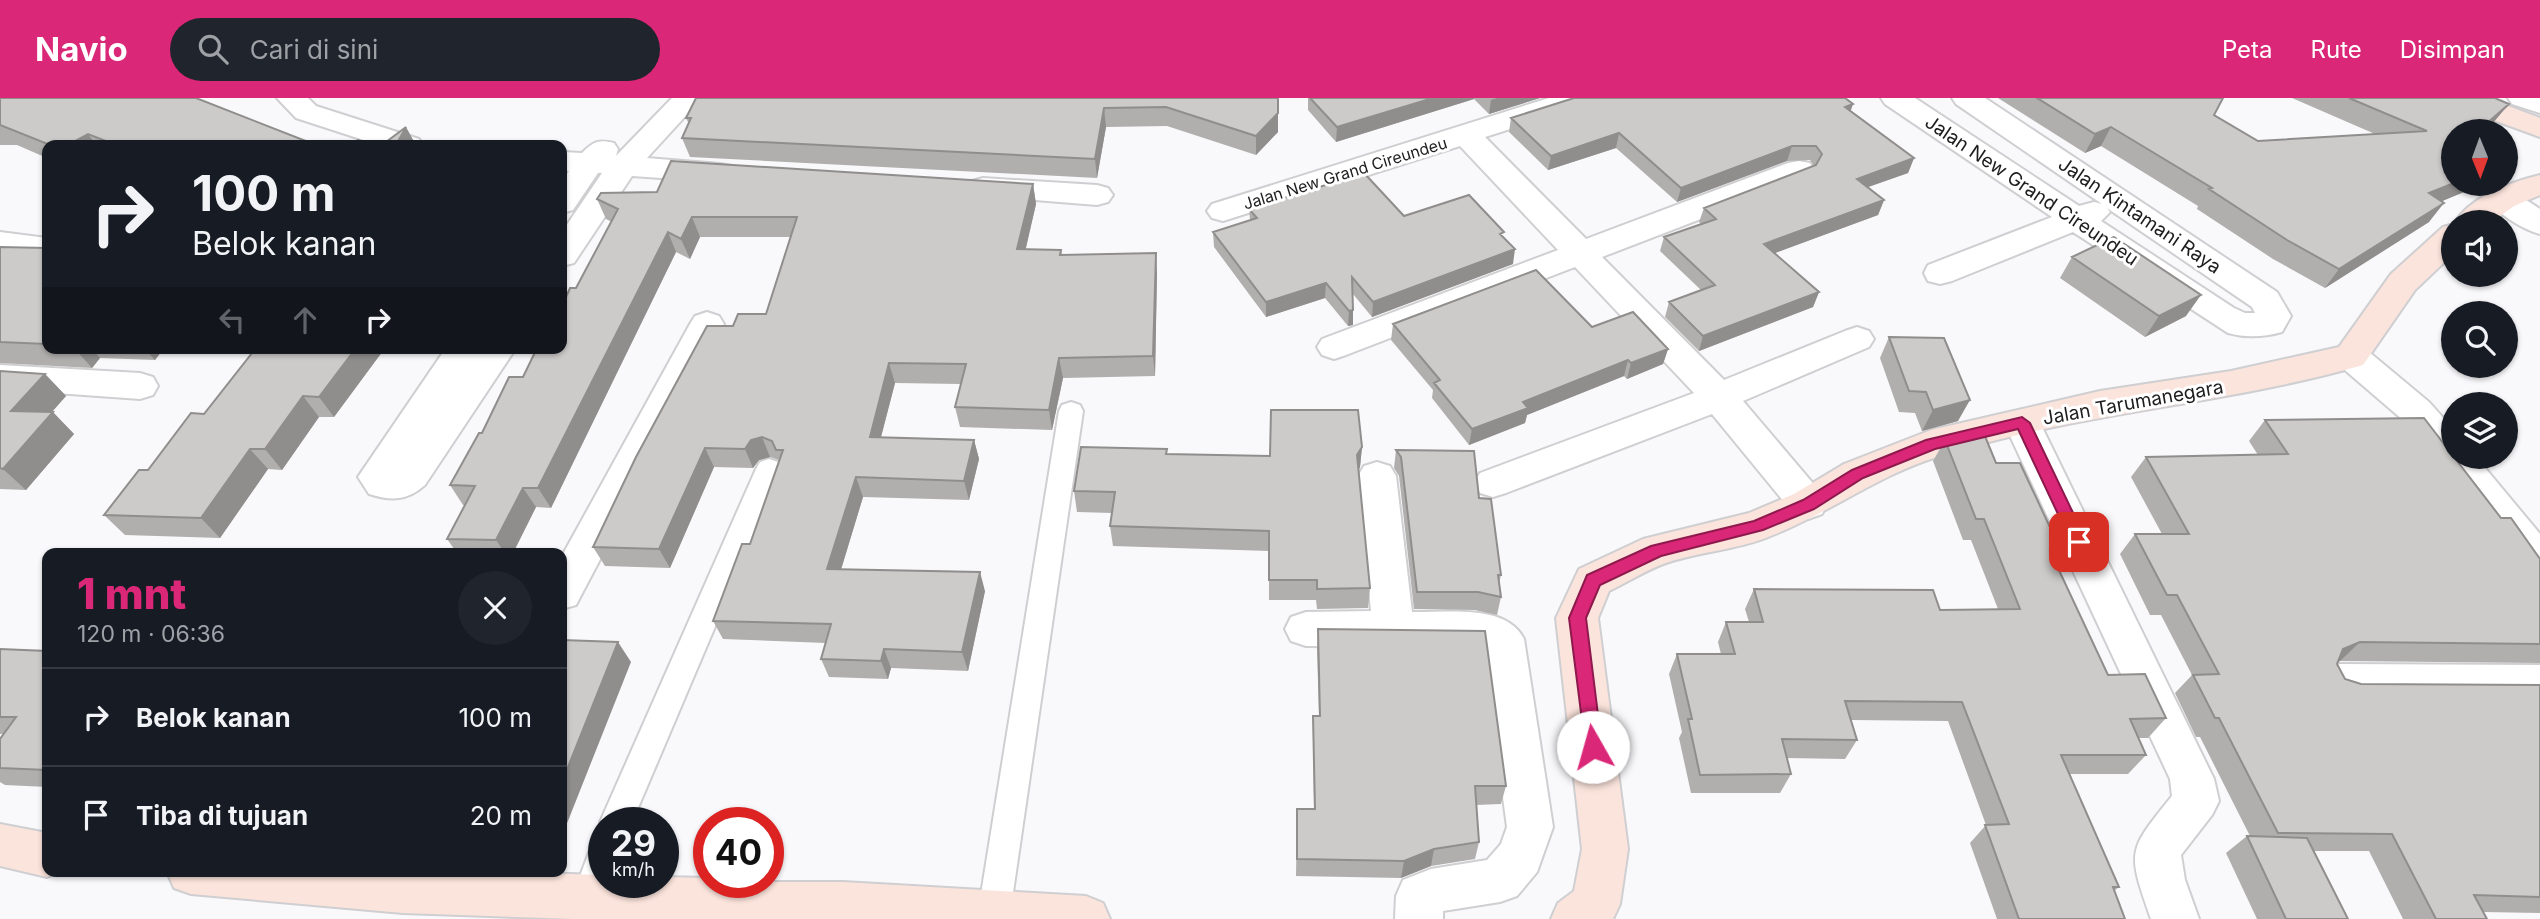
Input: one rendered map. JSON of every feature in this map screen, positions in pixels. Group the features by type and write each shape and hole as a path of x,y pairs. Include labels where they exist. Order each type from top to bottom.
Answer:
{"street":[{"path":"291,98 306,112 393,140"},
{"path":"567,188 575,163 653,98"},
{"path":"567,249 622,167 688,98"},
{"name":"Jalan New Grand Cireundeu","path":"1223,211 1467,136 1579,98"},
{"name":"Jalan New Grand Cireundeu","path":"1895,98 2240,325"},
{"name":"Jalan Kintamani Raya","path":"1966,98 2265,300 2274,316 2270,324 2240,325"},
{"path":"2460,98 2540,128"},
{"path":"2522,98 2540,104"},
{"name":"Jalan New Grand Cireundeu","path":"1467,136 1719,397 1808,504"},
{"path":"575,163 748,174"},
{"path":"1334,347 1799,170"},
{"path":"2488,210 2503,200 2540,184"},
{"path":"957,187 1097,195"},
{"path":"2503,200 2540,224"},
{"path":"1940,273 2119,201"},
{"path":"0,242 42,247"},
{"path":"2441,246 2403,282 2351,356 2416,411 2441,441"},
{"path":"567,584 707,324"},
{"path":"1493,483 1719,397 1857,339"},
{"path":"460,354 377,477 382,484 400,485 412,475 495,354"},
{"name":"Jalan Tarumanegara","path":"1575,919 1596,904 1605,849 1577,618 1593,580 1657,550 1757,526 1808,504 1857,474 1931,444 2100,404 2231,384 2351,356"},
{"path":"0,377 141,386"},
{"path":"2022,423 2192,779 2196,802 2157,849 2161,880 2175,919"},
{"path":"2465,469 2540,562"},
{"path":"1377,476 1393,628"},
{"path":"1306,629 1489,631 1503,639 1530,827 1520,857 1500,880 1431,891 1420,896 1419,919"},
{"path":"2340,682 2540,683"},
{"path":"0,845 42,854"},
{"path":"312,877 408,881 588,897"},
{"path":"605,898 841,912 994,913 1086,919"}],"lane":[{"path":"994,913 1071,411"},
{"path":"623,807 769,469"}],"building":[{"path":"0,98 196,98 303,140 103,140 88,134 77,140 42,142 0,125"},
{"path":"696,98 1278,98 1278,113 1256,136 1166,107 1104,108 1095,159 682,138 691,118 686,118"},
{"path":"1310,98 1433,98 1337,127"},
{"path":"1574,98 1845,98 1853,104 1845,107 1914,158 1857,179 1884,200 1764,244 1819,292 1703,336 1669,302 1715,285 1664,237 1716,219 1704,208 1816,165 1822,154 1816,146 1792,146 1681,188 1619,133 1551,156 1511,118"},
{"path":"2037,98 2223,98 2214,115 2258,141 2427,131 2349,98 2495,98 2509,104 2492,119 2441,119 2441,188 2429,193 2444,203 2339,269 2287,240 2209,189 2212,188 2111,127 2095,134"},
{"path":"406,127 399,140 389,140"},
{"path":"671,161 1033,184 1017,249 1061,250 1060,255 1156,253 1153,356 1059,358 1049,410 955,407 966,364 889,363 870,437 974,440 964,481 856,477 827,569 980,572 962,652 884,649 881,661 821,659 831,624 713,621 742,544 750,544 783,450 776,450 772,441 762,437 751,440 745,449 705,448 659,549 593,547 636,457 707,326 733,326 738,314 766,314 797,217 692,217 681,239 668,232 538,488 523,488 496,540 447,539 475,486 450,485 479,433 482,433 509,377 523,377 534,354 567,354 567,295 570,288 576,288 618,209 597,199 601,193 657,192"},
{"path":"1364,173 1404,216 1469,195 1504,232 1500,234 1515,249 1373,302 1352,277 1353,310 1349,311 1326,283 1266,302 1213,232 1257,218 1249,209"},
{"path":"2114,237 2201,295 2159,316 2072,257"},
{"path":"0,247 42,248 42,344 0,342"},
{"path":"1536,270 1592,327 1633,312 1668,349 1631,363 1628,360 1523,402 1528,408 1472,429 1434,383 1440,380 1393,324"},
{"path":"1889,337 1944,338 1970,400 1933,410 1926,392 1909,391"},
{"path":"251,354 351,354 319,397 303,396 265,449 250,449 201,518 104,515 139,470 148,470 191,413 204,414"},
{"path":"0,371 45,374 11,411 53,412 3,469 0,468"},
{"path":"1271,410 1358,410 1362,447 1357,455 1370,588 1317,589 1317,580 1269,580 1269,531 1110,526 1115,492 1074,491 1081,447 1167,449 1166,454 1270,456"},
{"path":"2424,418 2441,440 2441,469 2463,469 2501,518 2511,518 2540,559 2540,644 2360,642 2343,649 2337,664 2345,679 2361,684 2540,685 2540,897 2474,895 2487,919 2436,919 2392,834 2278,833 2219,718 2215,718 2193,675 2219,674 2177,595 2167,595 2135,534 2189,534 2146,457 2288,454 2265,420"},
{"path":"1982,429 1996,463 2020,463 2061,551 2050,551 2108,675 2145,674 2166,718 2130,719 2146,755 2061,755 2119,887 2113,887 2125,919 2019,919 1985,825 2009,824 1962,702 1845,701 1857,740 1782,739 1791,774 1700,775 1688,719 1692,719 1677,654 1735,654 1726,622 1763,622 1754,589 1933,590 1940,610 2020,609 1984,519 1976,519 1945,440"},
{"path":"1396,450 1474,451 1479,498 1491,499 1501,575 1498,575 1501,597 1478,592 1417,592 1401,457"},
{"path":"1318,629 1485,631 1506,786 1475,786 1479,842 1434,849 1404,861 1297,859 1297,809 1315,809 1313,716 1320,716"},
{"path":"567,640 618,642 567,770"},
{"path":"0,649 42,651 42,770 0,768 0,739 16,717 0,717"},
{"path":"2247,836 2307,838 2348,919 2286,919"}],"route":[{"path":"1593,747 1577,618 1593,580 1657,550 1757,526 1808,504 1857,474 1931,444 2022,423 2079,542"}]}
